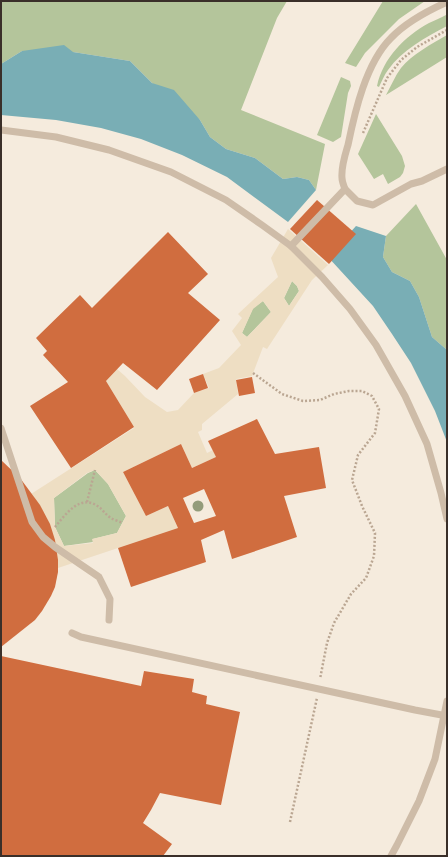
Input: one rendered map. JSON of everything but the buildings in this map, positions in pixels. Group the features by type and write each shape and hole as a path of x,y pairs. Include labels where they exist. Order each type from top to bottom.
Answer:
{"lane":[{"path":"447,2 433,8 410,22 391,38 376,57 366,80 354,118 342,167 342,178 345,190 357,201 373,205 411,184 422,181 447,169"},
{"path":"1,130 56,137 109,150 172,172 226,200 262,224 291,246 322,277 350,309 376,345 401,390 427,444 447,519"},
{"path":"291,246 345,190"},
{"path":"1,428 32,522 44,537 99,577 110,599 109,620"},
{"path":"72,633 81,637 445,716"},
{"path":"391,856 419,801 435,759 447,701"}],"path":[{"path":"362,135 387,78 401,60 417,47 447,30"},
{"path":"254,373 282,394 302,401 320,400 349,390 362,391 372,396 379,409 375,433 358,455 352,480 375,533 374,556 366,578 351,594 334,623 327,643 320,682"},
{"path":"87,502 95,470"},
{"path":"56,527 71,509 87,502 98,506 111,518 122,523"},
{"path":"290,822 317,698"}],"green space":[{"path":"1,1 287,1 277,18 241,110 325,144 316,190 309,180 297,177 283,179 255,158 226,149 210,137 200,120 152,83 130,61 73,52 22,51 1,64"},
{"path":"383,1 425,1 399,19 365,53 356,67 345,63"},
{"path":"446,15 447,26 423,39 400,56 384,76 379,87 377,86 384,66 396,49 420,28"},
{"path":"447,35 447,57 386,95 397,74 410,58"},
{"path":"341,77 350,81 351,86 348,93 341,137 333,142 317,135"},
{"path":"376,114 402,156 405,166 400,177 388,184 383,174 374,179 358,154"},
{"path":"416,204 447,260 447,350 432,337 419,297 410,281 392,272 383,257 386,236"},
{"path":"292,281 297,286 299,291 289,306 284,298"},
{"path":"263,301 271,312 247,337 242,333 253,308"},
{"path":"95,470 108,484 126,516 117,533 93,539 93,542 64,546 55,527 54,498 88,473"}],"shaded area":[{"path":"288,229 328,265 312,280 267,349 263,347 252,376 236,379 238,394 202,424 202,430 198,432 207,453 213,450 216,457 192,468 181,444 123,472 146,516 168,506 178,528 49,571 31,494 134,428 106,381 117,369 145,397 167,412 178,410 194,393 209,388 203,374 219,368 241,345 232,331 242,318 238,314 278,277 271,258","holes":["292,281 297,286 299,291 289,306 284,298","263,301 271,312 247,337 242,333 253,309","95,470 108,484 126,516 117,533 92,539 93,543 64,546 55,527 54,498 87,473"]}],"water":[{"path":"64,45 73,52 130,61 152,83 174,90 200,120 210,137 226,149 255,158 283,179 297,177 309,180 316,190 288,222 227,177 182,155 141,139 101,128 56,120 1,115 1,64 22,51"},
{"path":"356,226 386,236 383,257 392,272 410,281 419,297 432,337 447,350 447,442 435,411 411,363 373,306 328,257"}]}
